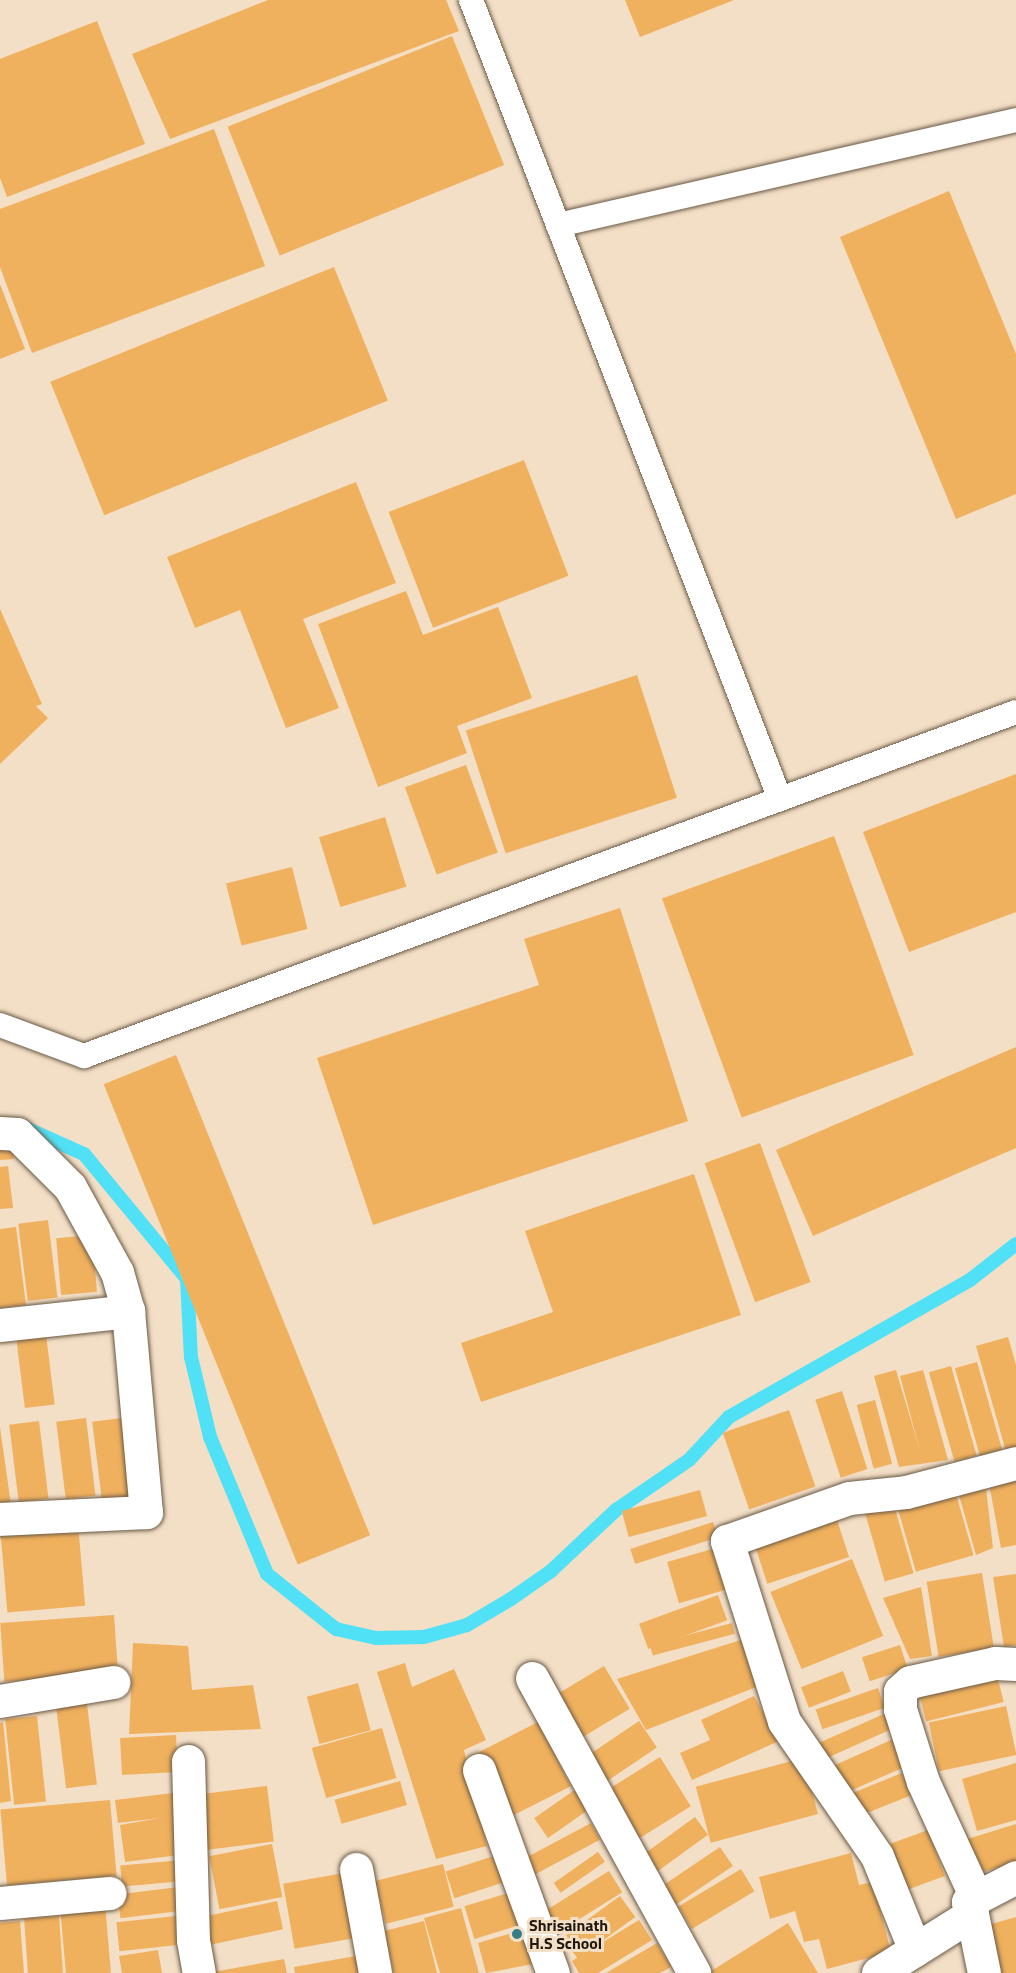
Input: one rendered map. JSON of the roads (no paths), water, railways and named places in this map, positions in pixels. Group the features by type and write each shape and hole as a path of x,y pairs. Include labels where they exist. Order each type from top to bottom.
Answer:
{"street":[{"path":"0,1133 17,1134 70,1187 117,1272 128,1311 146,1512 0,1519"},
{"path":"0,1325 128,1311"},
{"path":"915,1950 877,1856 784,1721 727,1541 849,1498 906,1492 1016,1463"},
{"path":"984,1973 974,1906 922,1782 900,1709 900,1691 916,1680 995,1663 1016,1664"},
{"path":"532,1678 694,1973"},
{"path":"0,1701 113,1682"},
{"path":"188,1761 193,1940 199,1973"},
{"path":"479,1770 553,1973"},
{"path":"356,1869 375,1973"},
{"path":"878,1973 915,1950 1016,1876"},
{"path":"0,1902 110,1893"}],"lane":[{"path":"471,0 780,800"},
{"path":"558,225 1016,121"},
{"path":"0,1025 84,1056 1016,712"}],"waterway":[{"path":"21,1126 84,1154 187,1279 191,1357 210,1437 267,1574 336,1629 376,1638 424,1637 467,1625 511,1599 551,1571 616,1510 689,1460 729,1417 970,1280 1016,1244"}],"place":[{"name":"Shrisainath H.S School","path":"517,1934"}]}
